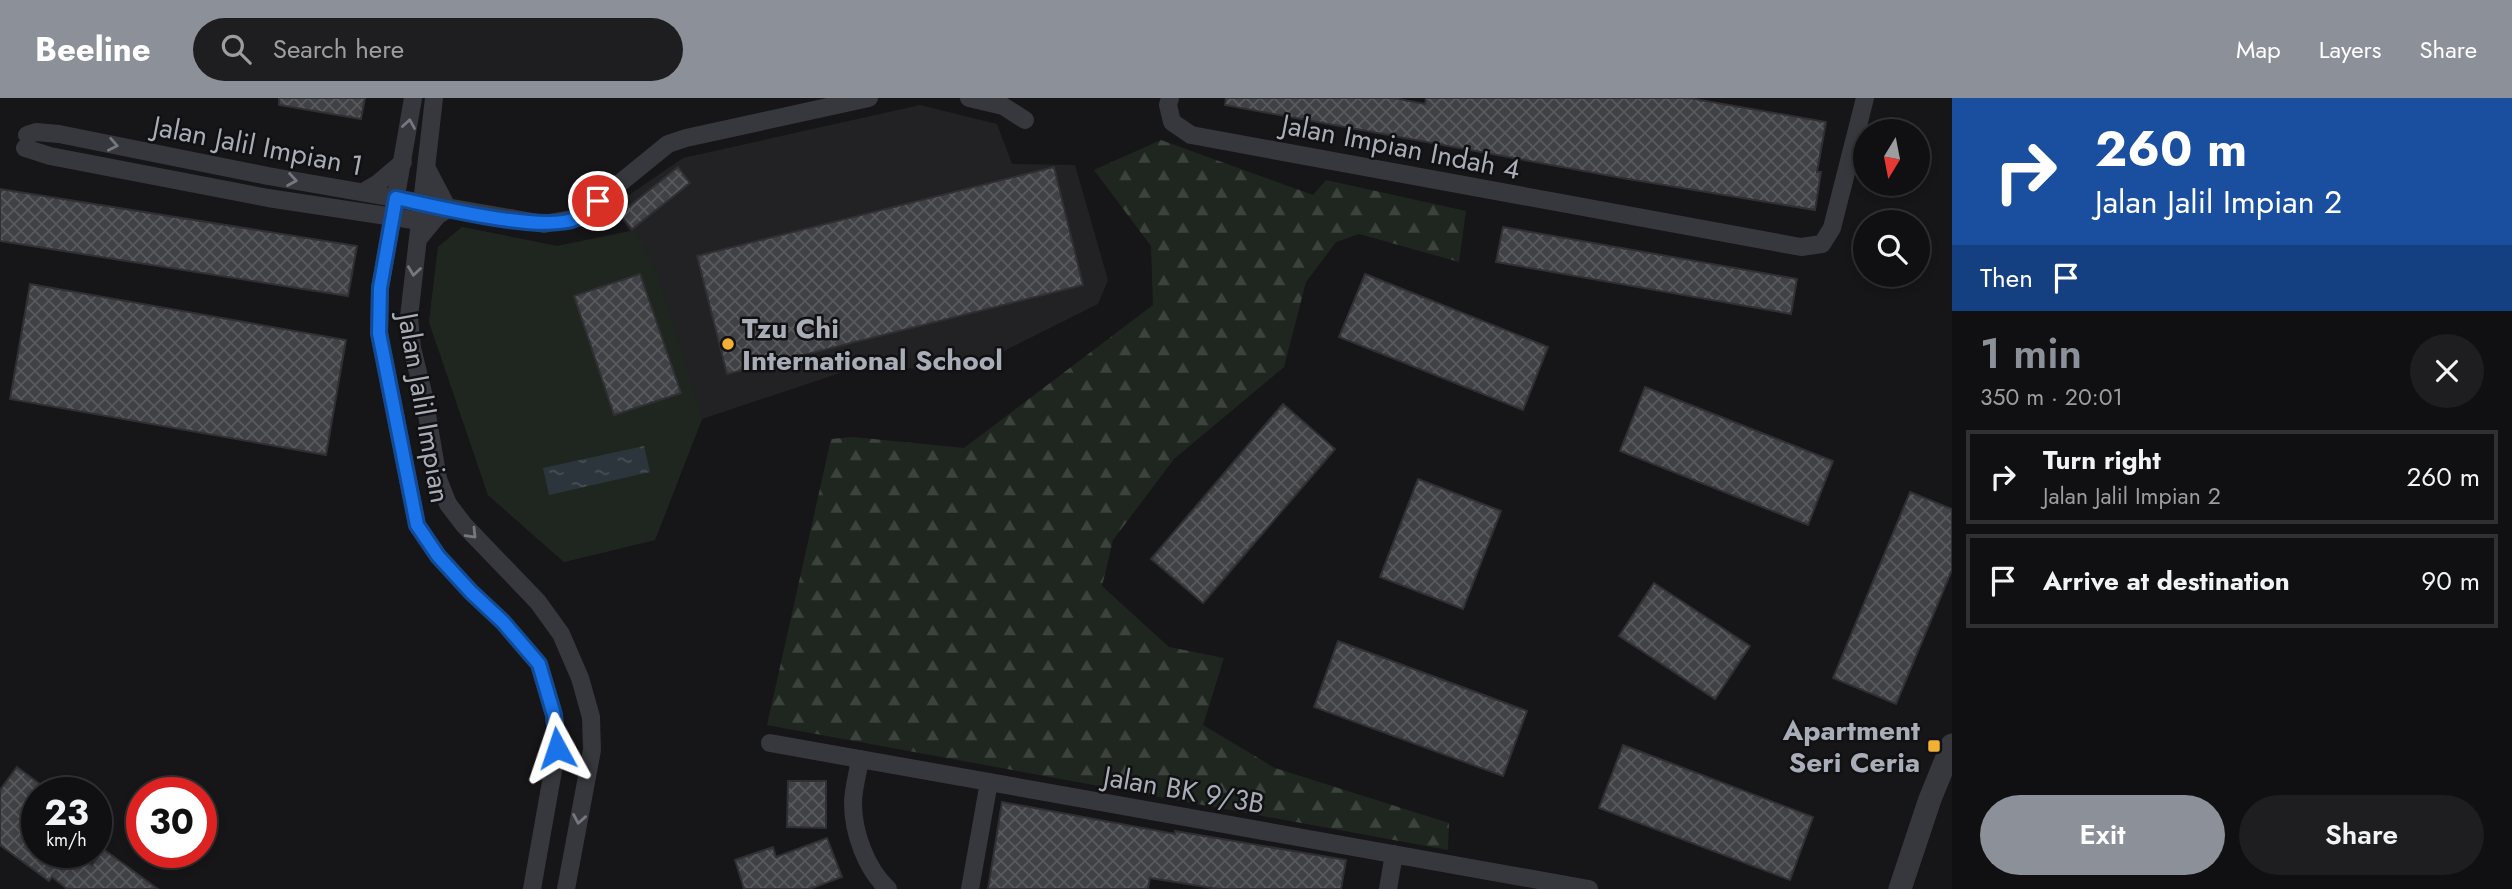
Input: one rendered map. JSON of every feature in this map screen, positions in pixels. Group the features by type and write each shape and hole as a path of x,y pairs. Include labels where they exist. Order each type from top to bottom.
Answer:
{"street":[{"name":"Jalan Jalil Impian","path":"413,98 380,288 379,333 417,525 438,556 503,622 539,664 554,715 557,748 532,889"},
{"name":"Jalan Jalil Impian","path":"434,98 409,317 412,348 424,397 438,478 448,504 464,525 538,602 561,634 580,678 591,717 592,750 566,889"},
{"path":"420,221 448,209 544,224 577,218 668,144 869,98"},
{"path":"969,98 1003,106 1025,120"},
{"name":"Jalan Impian Indah 4","path":"1170,98 1168,105 1171,122 1191,135 1801,247 1822,244 1832,228 1866,98"},
{"name":"Jalan Jalil Impian 1","path":"36,132 65,135 268,176 363,192 394,207 363,212 268,198 61,159 26,141 36,132"},
{"path":"61,159 65,135"},
{"path":"363,192 403,162"},
{"path":"426,166 448,209"},
{"path":"394,207 420,221 437,216 448,209"},
{"path":"363,212 373,220 387,245"},
{"name":"Jalan BK 9/3B","path":"770,743 1589,889"},
{"path":"1900,889 1952,745"},
{"path":"860,759 853,803 856,824 867,862 888,889"},
{"path":"970,889 989,782"},
{"path":"1388,889 1394,855"}],"shaded area":[{"name":"Tzu Chi International School","path":"920,105 997,124 1012,164 1075,165 1108,280 1098,304 962,372 864,365 702,419 655,540 564,562 488,495 429,322 438,247 462,227 557,246 630,231 613,206 683,158"}],"green space":[{"path":"1161,140 1313,195 1326,180 1466,211 1459,262 1359,234 1336,242 1306,282 1284,367 1174,459 1113,540 1102,586 1169,647 1224,658 1203,725 1275,768 1449,823 1448,850 767,725 831,439 853,437 964,448 1153,305 1151,246 1094,170"},
{"path":"462,227 557,246 637,232 658,274 702,419 655,540 564,562 488,495 429,322 438,247"}],"water":[{"path":"644,446 650,472 549,495 543,468"}],"building":[{"path":"279,98 365,98 361,119 279,105"},
{"path":"1226,98 1394,98 1425,104 1426,98 1689,98 1826,122 1817,172 1821,172 1815,210 1622,178 1225,105"},
{"path":"678,167 690,183 632,229 620,214"},
{"path":"1054,167 1083,285 727,374 697,256"},
{"path":"0,189 357,246 348,296 0,241"},
{"path":"1503,227 1797,279 1791,314 1496,262"},
{"path":"640,274 681,393 614,415 574,296"},
{"path":"1365,274 1548,347 1523,410 1339,337"},
{"path":"30,284 346,340 326,455 10,399"},
{"path":"1645,387 1833,461 1808,525 1620,451"},
{"path":"1283,404 1335,449 1203,603 1151,559"},
{"path":"1418,479 1501,511 1463,609 1380,577"},
{"path":"1910,492 1952,509 1952,570 1896,704 1833,678"},
{"path":"1654,583 1750,646 1715,699 1619,636"},
{"path":"1338,641 1527,711 1503,776 1314,707"},
{"path":"1623,745 1813,817 1790,880 1599,808"},
{"path":"17,767 30,777 21,777 21,860 0,845 0,790"},
{"path":"788,781 826,781 826,828 787,827"},
{"path":"1002,802 1175,834 1175,831 1346,860 1341,889 1218,889 1150,878 1148,889 988,889"},
{"path":"827,838 842,877 810,889 744,889 735,860 773,847 776,857"},
{"path":"112,856 158,889 67,889 52,877 49,881 31,868 112,868"}],"place":[{"name":"Tzu Chi International School","path":"728,344"},
{"name":"Apartment Seri Ceria","path":"1934,746"}],"route":[{"path":"557,748 554,715 539,664 523,643 438,556 417,525 379,333 380,288 396,198 544,224 577,218 598,201"}]}
